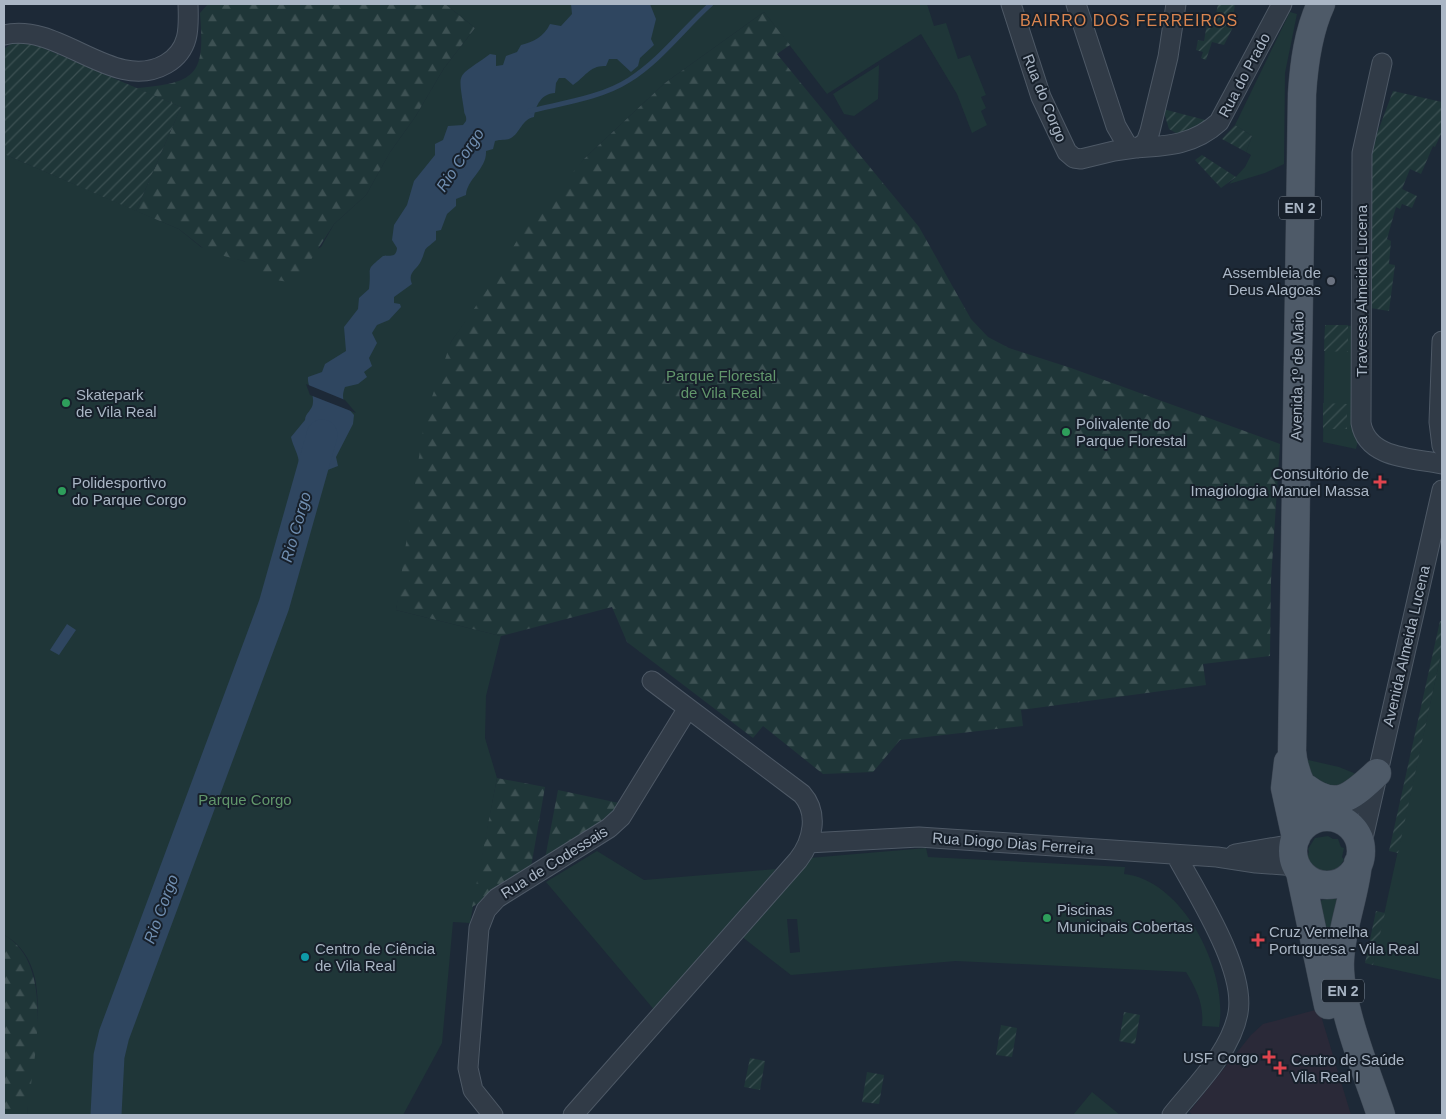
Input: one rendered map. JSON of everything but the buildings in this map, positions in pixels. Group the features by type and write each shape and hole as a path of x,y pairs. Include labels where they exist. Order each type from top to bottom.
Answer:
{"main road":[{"name":"Avenida 1º de Maio","path":"1321,4 1313,22 1307,49 1302,106 1292,751 1295,768 1301,784 1317,808 1332,817"},
{"name":"Avenida 1º de Maio","path":"1292,751 1285,778 1297,855"},
{"path":"1301,784 1319,796 1339,800 1354,794 1377,773"},
{"path":"1332,817 1319,818 1305,825 1297,855 1317,883 1332,884 1346,879 1360,855"},
{"name":"EN 2","path":"1332,817 1353,829 1360,855 1340,956 1340,976 1351,1020 1381,1115"},
{"name":"EN 2","path":"1297,855 1330,1012 1362,1115"}],"street":[{"path":"4,34 17,32 34,34 125,70 146,72 170,62 185,45 189,32 188,4"},
{"name":"Rua do Corgo","path":"1011,4 1041,96 1067,152 1074,158 1081,159 1137,148"},
{"path":"1076,4 1116,126 1127,145 1137,148 1146,142 1150,131 1168,56 1176,4"},
{"name":"Rua do Prado","path":"1137,148 1188,142 1204,134 1219,122 1282,4"},
{"name":"Travessa Almeida Lucena","path":"1382,63 1362,153 1361,423 1366,438 1378,449 1442,464"},
{"path":"1442,341 1442,446"},
{"name":"Avenida Almeida Lucena","path":"1360,855 1377,773 1436,533 1442,490"},
{"path":"573,1115 796,863 808,843 812,818 805,798 652,680"},
{"name":"Rua de Codessais","path":"493,1115 471,1086 468,1068 478,934 483,915 497,898 609,828 621,817 688,708"},
{"name":"Avenida Almeida Lucena","path":"1332,817 1347,812 1360,800 1377,773"},
{"name":"Rua Diogo Dias Ferreira","path":"808,843 919,837 1176,855 1297,855"},
{"path":"1172,1115 1204,1075 1226,1043 1238,1013 1239,1002 1237,985 1229,957 1176,855"}],"shaded area":[{"name":"Centro de Saúde Vila Real I","path":"1319,1009 1351,1115 1193,1115 1189,1112 1251,1035 1263,1024"}],"green space":[{"path":"208,4 445,4 475,28 444,68 415,117 390,152 366,195 334,224 296,283 275,280 244,261 208,252 179,229 136,211 181,107 136,88 173,83 193,72 201,50 200,13"},
{"name":"Parque Corgo","path":"445,4 927,4 934,26 946,23 958,59 970,55 986,95 981,97 986,108 981,111 987,125 972,133 957,94 921,34 827,94 764,12 665,83 584,159 451,342 396,610 501,636 486,696 485,738 497,778 470,923 453,922 442,1043 403,1115 27,1115 36,1034 37,996 35,978 29,961 19,946 4,935 4,154 179,229 201,247 253,264 267,275 321,247 334,224 366,195 390,152 415,117 444,68 475,28"},
{"path":"1218,4 1235,4 1233,19 1236,21 1224,45 1212,42 1206,60 1201,58 1203,52 1196,50 1198,40 1204,41 1208,18 1215,19"},
{"name":"Parque Florestal de Vila Real","path":"764,12 790,45 777,54 919,227 971,319 988,337 1009,348 1071,368 1280,444 1271,580 1270,656 1203,664 1206,685 1021,710 1023,726 900,740 873,772 823,774 763,726 753,738 627,642 612,607 501,636 396,610 425,417 451,342 487,290 521,234 584,159 665,83"},
{"path":"1290,12 1297,14 1285,73 1284,164 1265,173 1229,184 1245,167 1251,155 1246,152 1252,136 1235,125"},
{"path":"12,43 34,44 181,107 136,211 4,154 4,49"},
{"path":"879,65 878,99 854,116 844,114 833,94"},
{"path":"1393,91 1442,102 1442,132 1435,147 1433,146 1421,174 1410,169 1402,189 1417,196 1412,208 1402,204 1400,209 1396,207 1387,239 1391,241 1389,264 1395,265 1389,311 1370,308 1369,155"},
{"path":"1163,109 1209,121 1181,136 1169,129"},
{"path":"1235,125 1252,136 1246,152 1222,139"},
{"path":"1202,155 1236,177 1221,188 1195,160"},
{"path":"1325,325 1358,326 1360,434 1356,449 1323,442"},
{"path":"1325,325 1348,325 1348,352 1324,351"},
{"path":"1323,403 1347,404 1347,429 1323,429"},
{"path":"1440,621 1442,621 1442,649 1398,853 1389,851"},
{"path":"1442,649 1442,980 1373,965"},
{"path":"1304,759 1339,767 1361,776 1352,788 1345,792 1330,794 1323,792 1311,782"},
{"path":"497,778 545,787 530,873 472,907"},
{"path":"558,790 619,803 612,815 544,864"},
{"path":"1328,836 1338,839 1341,847 1344,848 1342,857 1344,860 1336,871 1331,870 1324,874 1313,869 1307,858 1308,849 1315,838"},
{"path":"926,848 928,857 1125,867 1124,874 1146,880 1166,893 1183,911 1198,932 1209,956 1217,981 1220,1005 1219,1027 1202,1026 1202,1011 1199,998 1186,972 956,961 791,975 741,936 809,858","holes":["787,919 797,919 800,952 790,953"]},
{"path":"597,851 644,880 776,869 656,1012 546,882"},
{"path":"1343,895 1328,960 1315,902"},
{"path":"1376,911 1385,913 1373,965 1365,963"},
{"path":"4,935 21,949 31,969 36,992 38,1018 27,1115 4,1115"},
{"path":"1124,1012 1140,1015 1135,1044 1119,1041"},
{"path":"1001,1025 1017,1028 1012,1057 996,1055"},
{"path":"750,1058 765,1061 760,1090 744,1087"},
{"path":"867,1072 884,1075 879,1104 862,1102"},
{"path":"1092,1092 1120,1115 1073,1115"}],"water":[{"path":"571,4 650,4 656,19 651,39 654,45 640,58 638,66 631,72 617,59 609,59 606,66 592,69 573,85 565,78 559,78 556,83 555,93 546,95 540,101 534,117 527,120 514,136 495,141 493,149 486,151 483,163 467,189 466,195 456,199 456,206 447,214 441,230 436,231 436,240 426,249 421,261 412,274 412,284 394,297 394,303 400,304 401,307 389,320 377,325 372,333 377,343 369,358 372,366 364,372 367,377 358,384 345,387 343,399 354,415 353,424 336,457 338,466 312,476 299,467 291,437 305,420 313,405 308,377 322,372 325,364 346,351 344,327 358,309 359,298 369,289 371,267 383,256 396,253 397,248 392,240 394,225 407,205 414,181 435,155 435,144 443,140 448,126 463,125 466,121 461,87 462,76 490,54 496,55 496,66 503,65 506,56 517,52 521,45 538,38 550,24 561,26 572,14"},
{"path":"67,624 76,630 59,655 50,650"}],"pier":[{"path":"306,384 345,400 356,413 310,395"}],"waterway":[{"path":"530,111 594,96 629,80 652,63 711,4"},
{"name":"Rio Corgo","path":"106,1115 109,1056 114,1035 274,605 322,435"}],"place":[{"name":"Assembleia de Deus Alagoas","path":"1331,281"},
{"name":"Skatepark de Vila Real","path":"66,403"},
{"name":"Polivalente do Parque Florestal","path":"1066,432"},
{"name":"Consultório de Imagiologia Manuel Massa","path":"1380,482"},
{"name":"Polidesportivo do Parque Corgo","path":"62,491"},
{"name":"Piscinas Municipais Cobertas","path":"1047,918"},
{"name":"Cruz Vermelha Portuguesa - Vila Real","path":"1258,940"},
{"name":"Centro de Ciência de Vila Real","path":"305,957"},
{"name":"USF Corgo","path":"1269,1057"},
{"name":"Centro de Saúde Vila Real I","path":"1280,1068"}],"district":[{"name":"BAIRRO DOS FERREIROS","path":"1129,20"}]}
